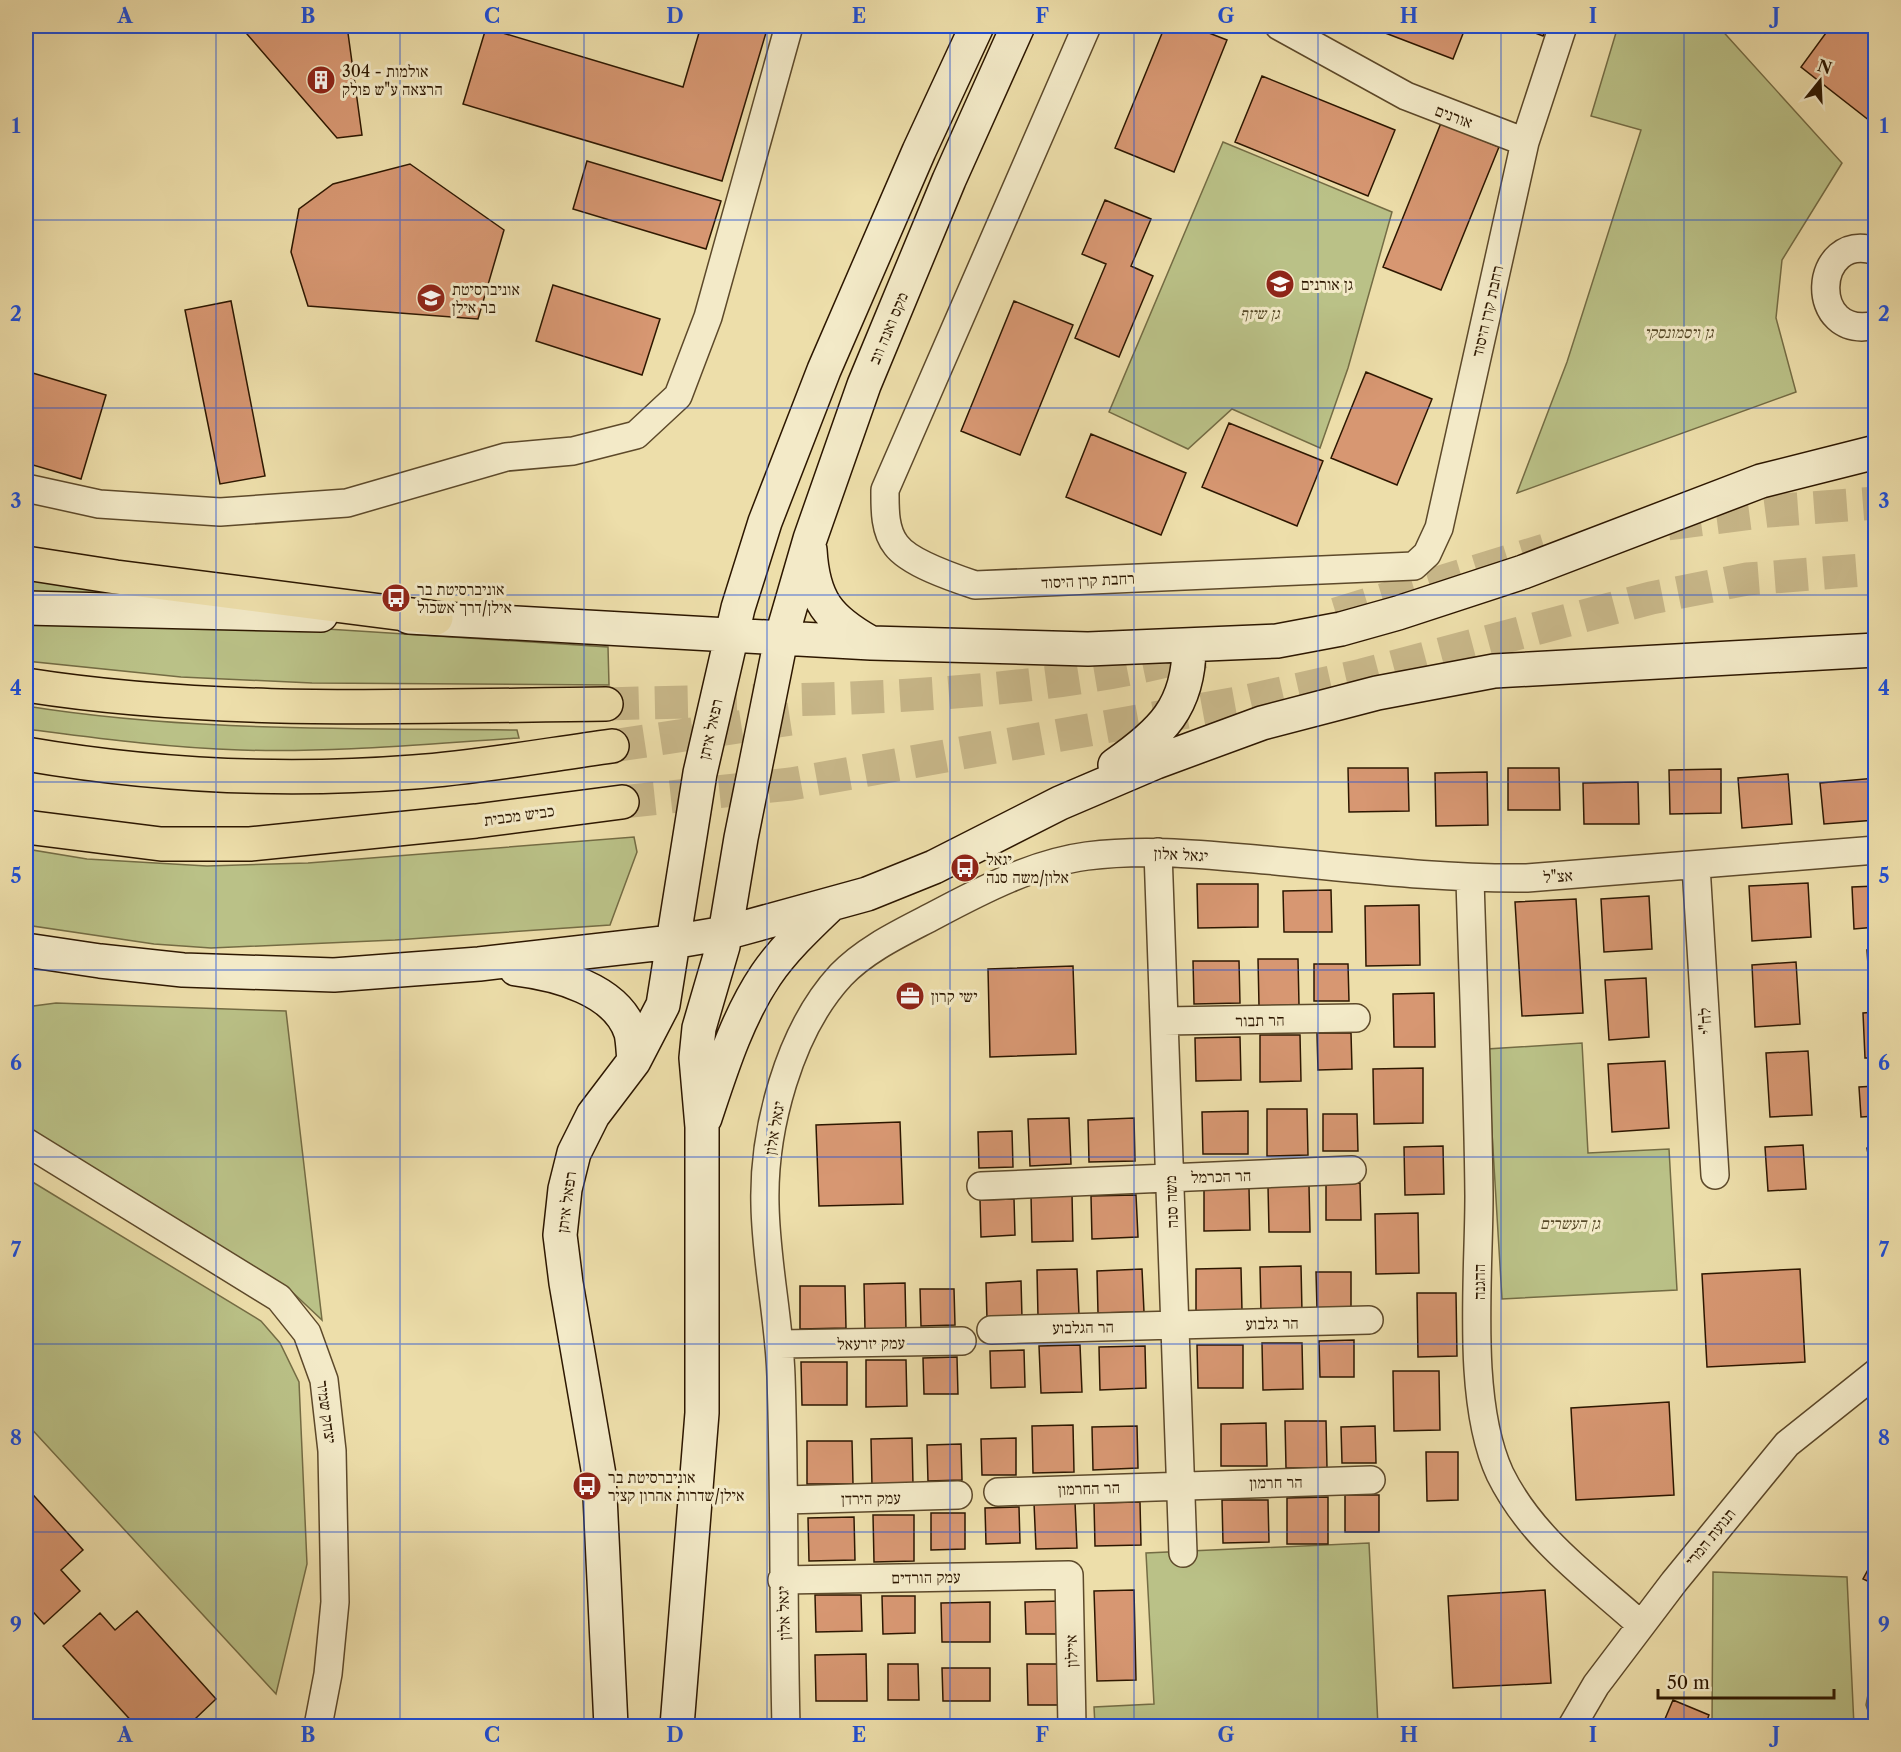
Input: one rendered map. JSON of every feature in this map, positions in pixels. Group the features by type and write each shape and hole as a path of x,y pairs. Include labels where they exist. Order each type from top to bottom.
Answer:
{"highway":[{"path":"26,563 116,577 436,618"},
{"path":"26,685 130,699 235,705 606,704"},
{"path":"26,754 141,771 210,775 337,775 453,768 612,746"},
{"name":"כביש מכבית","path":"417,827 622,802"},
{"path":"26,803 132,819 251,828 417,827"},
{"path":"26,827 161,844 250,844 417,827"}],"main road":[{"path":"731,635 765,522 816,391 919,151 977,26"},
{"name":"מקס ואנה ווב","path":"781,639 810,539 864,386 949,180 1018,26"},
{"path":"26,608 436,618 871,644 1088,649 1189,647 1277,641 1341,629 1398,613 1523,572 1761,481 1875,452"},
{"path":"810,539 811,568 821,602 848,630 871,644"},
{"name":"רפאל איתן","path":"611,1726 599,1475 576,1350 560,1235 565,1189 574,1153 593,1115 634,1061 663,1005 700,773 731,635"},
{"path":"677,1726 685,1604 700,1447 702,1127 696,1078 699,1028 725,933 749,795 781,639"},
{"path":"1060,803 1146,744 1166,722 1181,698 1187,678 1189,647"},
{"path":"26,950 124,964 262,974 374,974 672,942 725,933 829,906 896,884 1060,803 1156,762 1251,727 1326,705 1438,680 1494,671 1875,650"},
{"path":"684,865 703,906 725,933"},
{"path":"702,1127 731,1045 764,977 802,932 829,906"},
{"path":"479,964 558,977 602,997 616,1009 630,1032 634,1061"}],"street":[{"path":"26,488 99,504 220,512 347,503 506,457 573,451 636,435 678,396 708,317 789,26"},
{"name":"רחבת קרן היסוד","path":"1087,26 885,490 885,516 896,545 933,571 975,585 1414,566 1427,554 1439,528 1525,142"},
{"path":"1525,142 1563,26"},
{"name":"אורנים","path":"1284,27 1406,96 1525,142"},
{"path":"1875,251 1856,249 1844,254 1830,268 1824,287 1826,300 1832,312 1842,321 1854,326 1875,325"},
{"name":"אצ\"ל","path":"1241,858 1470,879 1527,878 1696,866 1875,850"},
{"name":"יגאל אלון","path":"786,1726 782,1580 785,1500 780,1344 767,1248 764,1201 779,1095 806,1027 832,987 854,964 885,941 943,911 1040,867 1089,856 1158,852 1241,858"},
{"name":"משה סנה","path":"1158,852 1183,1553"},
{"name":"לח\"י","path":"1696,866 1715,1175"},
{"name":"ההגנה","path":"1470,879 1479,1196 1478,1366 1487,1435 1501,1475 1540,1534 1577,1573 1641,1625"},
{"name":"הר תבור","path":"1164,1021 1356,1018"},
{"name":"יצחק שמיר","path":"26,1142 279,1298 308,1333 324,1380 333,1463 335,1602 328,1674 318,1726"},
{"name":"הר הכרמל","path":"981,1186 1352,1170"},
{"name":"הר גלבוע","path":"1175,1325 1369,1320"},
{"name":"הר הגלבוע","path":"991,1330 1175,1325"},
{"name":"עמק יזרעאל","path":"780,1344 962,1341"},
{"name":"תנועת המרי","path":"1572,1726 1596,1685 1641,1625 1787,1444 1875,1373"},
{"name":"הר חרמון","path":"1181,1485 1371,1480"},
{"name":"הר החרמון","path":"998,1492 1181,1485"},
{"name":"עמק הירדן","path":"785,1500 958,1496"},
{"name":"עמק הורדים","path":"782,1580 1070,1575"},
{"name":"איילון","path":"1070,1575 1072,1726"}],"green space":[{"name":"גן ויסמונסקי","path":"1618,26 1718,26 1842,163 1782,260 1776,318 1796,392 1517,493 1567,362 1641,130 1591,116"},
{"name":"גן שיזף","path":"1223,142 1392,212 1348,368 1320,448 1232,409 1188,449 1109,412"},
{"path":"26,573 142,589 143,600 26,595"},
{"path":"26,617 327,629 608,647 609,685 312,683 181,677 26,661"},
{"path":"26,706 148,720 209,724 517,730 519,738 344,749 275,751 213,749 26,729"},
{"path":"634,837 637,852 610,925 395,940 211,948 154,944 26,925 26,849 87,859 207,866 308,863"},
{"path":"56,1003 286,1011 322,1320 288,1288 26,1127 26,1007"},
{"name":"גן העשרים","path":"1582,1043 1588,1153 1669,1149 1677,1290 1502,1299 1487,1049"},
{"path":"26,1178 261,1321 280,1343 299,1382 307,1564 276,1694 26,1423"},
{"path":"1369,1543 1378,1726 1095,1726 1094,1707 1154,1704 1146,1553"},
{"path":"1713,1572 1847,1577 1854,1726 1712,1726"},
{"path":"1875,1659 1876,1726 1873,1726 1866,1705"}],"building":[{"name":"304 - אולמות הרצאה ע\"ש פולק","path":"240,26 347,26 362,135 337,138"},
{"path":"701,26 768,26 722,181 463,104 486,28 683,87"},
{"path":"1165,26 1191,26 1227,40 1174,172 1115,148"},
{"path":"1367,26 1466,26 1453,59"},
{"path":"1517,26 1547,26 1543,36"},
{"path":"1831,26 1876,26 1876,114 1870,121 1801,67"},
{"path":"1262,76 1395,130 1368,196 1235,142"},
{"path":"1441,123 1499,147 1441,290 1383,267"},
{"path":"587,161 721,201 706,249 573,209"},
{"path":"410,164 504,230 478,319 308,306 291,252 299,209 333,184"},
{"path":"1105,200 1151,219 1131,266 1153,276 1119,357 1075,338 1106,264 1082,254"},
{"path":"553,285 660,319 642,375 536,341"},
{"path":"231,301 265,476 220,484 185,310"},
{"path":"1014,301 1073,325 1020,455 961,431"},
{"path":"26,371 106,395 81,479 26,463"},
{"path":"1366,372 1432,399 1397,485 1331,458"},
{"path":"1229,423 1323,461 1297,526 1202,487"},
{"path":"1091,434 1186,473 1161,535 1066,497"},
{"path":"1348,768 1408,768 1409,811 1349,812"},
{"path":"1508,768 1559,768 1560,810 1508,810"},
{"path":"1721,769 1721,813 1670,814 1669,770"},
{"path":"1487,772 1488,825 1436,826 1435,773"},
{"path":"1788,774 1792,824 1742,828 1738,778"},
{"path":"1876,778 1876,820 1824,824 1820,783"},
{"path":"1638,782 1639,824 1584,824 1583,783"},
{"path":"1808,883 1811,937 1752,941 1749,886"},
{"path":"1197,884 1258,884 1258,927 1198,928"},
{"path":"1876,886 1876,927 1854,929 1852,887"},
{"path":"1331,890 1332,932 1284,932 1283,891"},
{"path":"1649,896 1652,949 1604,952 1601,899"},
{"path":"1576,899 1583,1013 1522,1016 1515,902"},
{"path":"1419,905 1420,965 1366,966 1365,906"},
{"path":"1867,950 1876,950 1876,994 1870,994"},
{"path":"1258,959 1298,959 1299,1005 1259,1006"},
{"path":"1193,961 1239,961 1240,1003 1194,1004"},
{"path":"1796,962 1800,1024 1755,1027 1752,965"},
{"path":"1314,964 1348,964 1349,1001 1314,1001"},
{"path":"1073,966 1076,1054 990,1057 988,969"},
{"path":"1646,978 1649,1037 1609,1040 1605,980"},
{"path":"1434,993 1435,1047 1394,1047 1393,994"},
{"path":"1876,1012 1876,1058 1865,1058 1863,1013"},
{"path":"1317,1033 1351,1033 1352,1069 1318,1070"},
{"path":"1260,1035 1300,1035 1301,1081 1260,1082"},
{"path":"1240,1037 1241,1080 1196,1081 1195,1038"},
{"path":"1808,1051 1812,1115 1770,1117 1766,1053"},
{"path":"1665,1061 1669,1128 1612,1132 1608,1064"},
{"path":"1423,1068 1423,1123 1374,1124 1373,1069"},
{"path":"1876,1086 1876,1116 1861,1117 1859,1087"},
{"path":"1267,1109 1307,1109 1308,1155 1267,1156"},
{"path":"1248,1111 1248,1154 1203,1154 1202,1112"},
{"path":"1323,1114 1357,1114 1358,1151 1323,1151"},
{"path":"1069,1118 1071,1164 1030,1166 1028,1119"},
{"path":"1134,1118 1135,1161 1089,1162 1088,1120"},
{"path":"900,1122 903,1204 819,1206 816,1125"},
{"path":"1012,1131 1013,1167 979,1168 978,1132"},
{"path":"1803,1145 1806,1189 1768,1191 1765,1147"},
{"path":"1443,1146 1444,1194 1405,1195 1404,1147"},
{"path":"1876,1146 1876,1188 1874,1188 1867,1148"},
{"path":"1360,1183 1361,1220 1326,1220 1326,1184"},
{"path":"1309,1185 1310,1232 1269,1232 1268,1186"},
{"path":"1204,1188 1249,1188 1250,1230 1204,1231"},
{"path":"1072,1194 1073,1241 1032,1242 1031,1195"},
{"path":"1136,1195 1138,1237 1092,1239 1091,1196"},
{"path":"1014,1199 1015,1235 981,1237 980,1200"},
{"path":"1418,1213 1419,1273 1376,1274 1375,1214"},
{"path":"1301,1266 1302,1312 1261,1313 1260,1267"},
{"path":"1241,1268 1242,1311 1196,1312 1196,1269"},
{"path":"1077,1269 1079,1315 1038,1316 1037,1270"},
{"path":"1142,1269 1144,1312 1098,1313 1097,1271"},
{"path":"1800,1269 1805,1362 1707,1367 1702,1274"},
{"path":"1316,1272 1351,1272 1351,1308 1317,1309"},
{"path":"1021,1281 1022,1318 987,1319 986,1283"},
{"path":"905,1283 906,1330 865,1330 864,1284"},
{"path":"800,1286 845,1286 846,1328 800,1329"},
{"path":"920,1289 954,1289 955,1325 921,1326"},
{"path":"1417,1293 1456,1293 1457,1356 1418,1357"},
{"path":"1354,1340 1354,1377 1320,1377 1319,1341"},
{"path":"1262,1343 1302,1343 1303,1389 1263,1390"},
{"path":"1080,1345 1082,1392 1041,1393 1039,1346"},
{"path":"1197,1345 1243,1345 1243,1388 1198,1388"},
{"path":"1145,1346 1146,1388 1100,1390 1099,1347"},
{"path":"1024,1350 1025,1387 991,1388 990,1351"},
{"path":"957,1357 958,1394 924,1394 923,1358"},
{"path":"866,1360 906,1360 907,1406 866,1407"},
{"path":"801,1362 847,1362 847,1405 802,1405"},
{"path":"1393,1371 1439,1371 1440,1430 1394,1431"},
{"path":"1669,1402 1674,1495 1576,1500 1571,1408"},
{"path":"1285,1421 1326,1421 1327,1468 1286,1468"},
{"path":"1266,1423 1267,1466 1221,1466 1221,1424"},
{"path":"1073,1425 1074,1472 1033,1473 1032,1426"},
{"path":"1137,1426 1138,1468 1093,1470 1092,1427"},
{"path":"1375,1426 1376,1463 1342,1463 1341,1427"},
{"path":"912,1438 913,1485 872,1486 871,1439"},
{"path":"1016,1438 1016,1475 982,1475 981,1439"},
{"path":"807,1441 852,1441 853,1484 807,1484"},
{"path":"961,1444 962,1480 928,1481 927,1445"},
{"path":"1426,1452 1458,1452 1458,1500 1427,1501"},
{"path":"26,1487 83,1550 61,1570 80,1591 44,1624 26,1604"},
{"path":"1345,1495 1379,1495 1379,1532 1345,1532"},
{"path":"1328,1497 1328,1544 1287,1544 1287,1498"},
{"path":"1222,1500 1268,1500 1269,1542 1223,1543"},
{"path":"1075,1502 1077,1548 1036,1549 1034,1503"},
{"path":"1140,1502 1141,1545 1095,1546 1094,1503"},
{"path":"1019,1507 1020,1543 986,1544 985,1508"},
{"path":"931,1513 965,1513 965,1549 931,1550"},
{"path":"873,1515 914,1515 914,1561 874,1562"},
{"path":"854,1517 855,1560 809,1561 808,1518"},
{"path":"1876,1555 1876,1585 1863,1579"},
{"path":"1134,1590 1136,1680 1097,1681 1094,1591"},
{"path":"1545,1590 1551,1683 1453,1688 1448,1596"},
{"path":"815,1595 861,1595 862,1631 816,1632"},
{"path":"882,1596 915,1596 915,1633 883,1634"},
{"path":"1061,1601 1061,1634 1026,1634 1025,1602"},
{"path":"990,1602 990,1642 942,1642 941,1603"},
{"path":"137,1611 216,1699 195,1719 202,1726 136,1726 63,1646 100,1613 115,1630"},
{"path":"866,1654 867,1701 816,1701 815,1655"},
{"path":"888,1664 918,1664 919,1700 888,1700"},
{"path":"1027,1664 1064,1664 1064,1705 1028,1705"},
{"path":"942,1668 990,1668 990,1701 943,1701"},
{"path":"1673,1700 1709,1715 1705,1726 1662,1726"}],"tunnel":[{"path":"1668,524 1768,511 1876,503"},
{"path":"1336,614 1545,550"},
{"path":"622,802 791,784 1237,703 1362,675 1651,598 1747,579 1876,569"},
{"path":"606,704 831,699 981,690 1130,669 1203,652"},
{"path":"612,746 791,719"}],"place":[{"name":"304 - אולמות הרצאה ע\"ש פולק","path":"321,80"},
{"name":"גן אורנים","path":"1280,284"},
{"name":"אוניברסיטת בר אילן","path":"431,298"},
{"name":"אוניברסיטת בר אילן/דרך אשכול","path":"396,598"},
{"name":"יגאל אלון/משה סנה","path":"965,868"},
{"name":"ישי קרון","path":"910,996"},
{"name":"אוניברסיטת בר אילן/שדרות אהרון קציר","path":"587,1486"}]}
